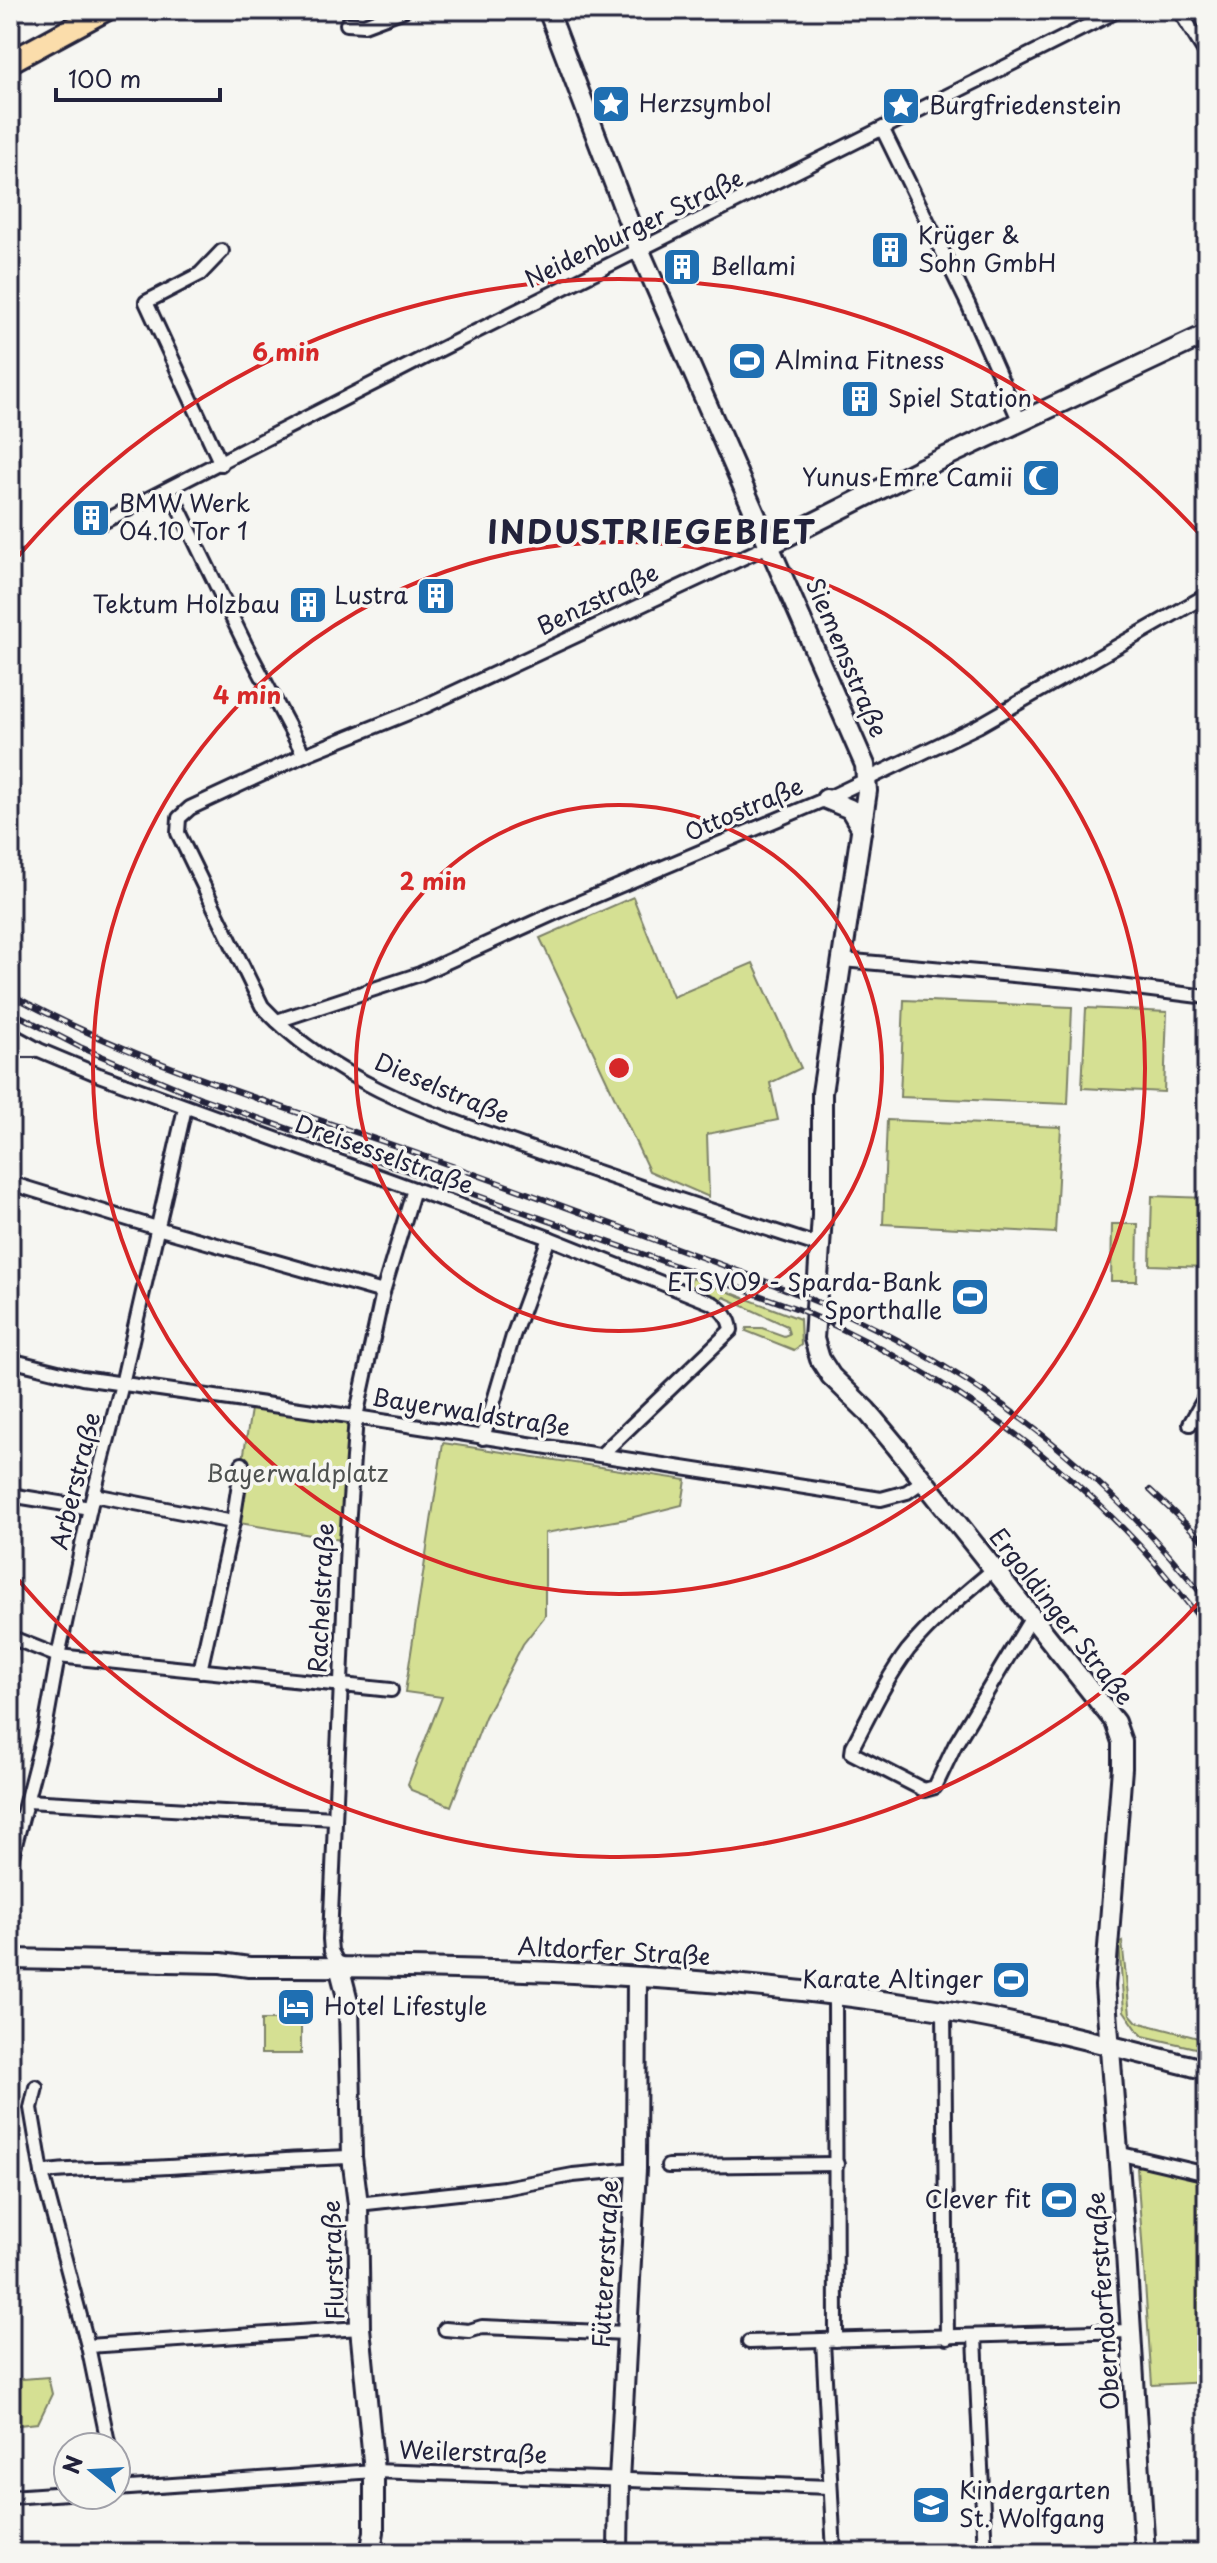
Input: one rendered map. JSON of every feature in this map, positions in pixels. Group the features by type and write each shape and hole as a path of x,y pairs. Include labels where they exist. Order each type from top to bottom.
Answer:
{"main road":[{"path":"10,62 106,10"},
{"name":"Siemensstraße","path":"548,10 640,251 770,545 865,765 868,779 822,1093 820,1246 815,1320"},
{"name":"Benzstraße","path":"770,545 922,468 1207,334"},
{"path":"826,799 850,809 862,829"},
{"name":"Ergoldinger Straße","path":"815,1320 816,1351 825,1368 866,1410 1115,1722 1122,1742 1122,1768 1105,1986 1109,2045"},
{"name":"Altdorfer Straße","path":"10,1959 221,1963 249,1967 447,1967 728,1983 944,2010 1109,2045 1207,2070"},
{"name":"Flurstraße","path":"339,1966 349,2005 360,2328 374,2471 374,2532 370,2553"},
{"name":"Füttererstraße","path":"618,2553 619,2480 636,2169 637,1977"},
{"name":"Oberndorferstraße","path":"1109,2045 1145,2553"}],"street":[{"path":"347,24 364,25 404,10"},
{"name":"Neidenburger Straße","path":"101,523 1119,10"},
{"path":"1179,10 1207,55"},
{"path":"883,130 968,304 1020,422"},
{"path":"221,464 146,302 200,274 222,251"},
{"path":"170,490 245,644 304,755"},
{"name":"Benzstraße","path":"179,818 190,808 304,755 445,698 770,545"},
{"name":"Ottostraße","path":"277,1021 420,974 557,912 826,799 978,726 1207,595"},
{"name":"Dieselstraße","path":"179,818 178,833 262,1006 335,1067 423,1111 669,1198 820,1246"},
{"path":"842,960 1065,980 1207,997"},
{"name":"Dreisesselstraße","path":"10,1034 39,1050 185,1108 549,1238 714,1304 730,1322 731,1330 601,1455"},
{"path":"10,1050 39,1050"},
{"name":"Arberstraße","path":"10,1864 16,1821 27,1801 45,1729 92,1502 185,1108"},
{"path":"10,1183 383,1292"},
{"name":"Rachelstraße","path":"339,1966 331,1951 330,1939 340,1686 356,1417 383,1292 414,1189"},
{"path":"483,1438 513,1336 549,1238"},
{"name":"Bayerwaldstraße","path":"10,1360 82,1378 356,1417 881,1499 907,1492 923,1481"},
{"path":"1190,1424 1207,1394"},
{"path":"200,1671 233,1522 242,1464"},
{"path":"10,1495 92,1502 233,1522"},
{"path":"993,1570 931,1624 906,1653 880,1694 851,1751 924,1790 935,1787 955,1745 1032,1617"},
{"path":"10,1637 58,1656 391,1690"},
{"path":"27,1801 334,1818"},
{"path":"834,2553 830,2487 830,2340 837,2164 835,1995"},
{"path":"944,2010 947,2338"},
{"path":"36,2087 31,2108 42,2173 88,2346 106,2431"},
{"path":"1117,2153 1207,2174"},
{"path":"42,2173 352,2157"},
{"path":"668,2166 837,2164"},
{"path":"358,2204 636,2169"},
{"path":"445,2329 469,2331 482,2327 627,2333"},
{"path":"88,2346 360,2328"},
{"path":"749,2342 1130,2331"},
{"path":"975,2337 985,2553"},
{"name":"Weilerstraße","path":"132,2486 374,2471 830,2487"},
{"path":"10,2497 52,2494"}],"green space":[{"path":"633,897 673,997 753,963 801,1068 770,1083 778,1120 707,1134 709,1197 649,1171 540,938"},
{"path":"904,1000 1072,1007 1068,1104 900,1097"},
{"path":"1086,1008 1167,1012 1164,1092 1082,1088"},
{"path":"887,1120 1061,1127 1055,1233 883,1224"},
{"path":"1152,1196 1207,1198 1207,1267 1150,1265"},
{"path":"1112,1224 1138,1224 1137,1281 1111,1281"},
{"path":"692,1278 800,1319 801,1345 794,1350 746,1331 747,1328 762,1328 784,1336 789,1334 787,1326 724,1297 720,1301 689,1285"},
{"name":"Bayerwaldplatz","path":"252,1403 356,1417 347,1541 233,1522"},
{"path":"443,1443 686,1480 682,1505 626,1519 545,1533 545,1616 523,1644 485,1717 451,1806 411,1790 408,1784 442,1697 405,1692"},
{"path":"1122,1941 1130,2014 1137,2022 1207,2038 1204,2050 1143,2036 1138,2031 1124,2011 1119,1943"},
{"path":"261,2020 301,2020 301,2054 261,2054"},
{"path":"1142,2164 1207,2181 1207,2382 1152,2385 1137,2168"},
{"path":"48,2377 52,2394 38,2423 10,2426 10,2380"}],"railway":[{"path":"10,994 91,1034 175,1069 539,1197 754,1277 852,1317 904,1343 1001,1404 1090,1475 1131,1515 1207,1601"},
{"path":"10,1011 80,1047 201,1098 798,1309 845,1330 980,1408 1062,1471 1137,1543 1207,1627"},
{"path":"1150,1490 1207,1544"}],"place":[{"name":"Herzsymbol","path":"611,104"},
{"name":"Burgfriedenstein","path":"901,106"},
{"name":"Krüger & Sohn GmbH","path":"890,250"},
{"name":"Bellami","path":"682,267"},
{"name":"Almina Fitness","path":"747,361"},
{"name":"Spiel Station","path":"860,399"},
{"name":"Yunus Emre Camii","path":"1041,478"},
{"name":"BMW Werk 04.10 Tor 1","path":"91,518"},
{"name":"Lustra","path":"436,596"},
{"name":"Tektum Holzbau","path":"308,605"},
{"name":"ETSV09 - Sparda-Bank Sporthalle","path":"970,1297"},
{"name":"Karate Altinger","path":"1011,1980"},
{"name":"Hotel Lifestyle","path":"296,2007"},
{"name":"Clever fit","path":"1059,2200"},
{"name":"Kindergarten St. Wolfgang","path":"931,2505"}],"district":[{"name":"INDUSTRIEGEBIET","path":"652,533"}]}
